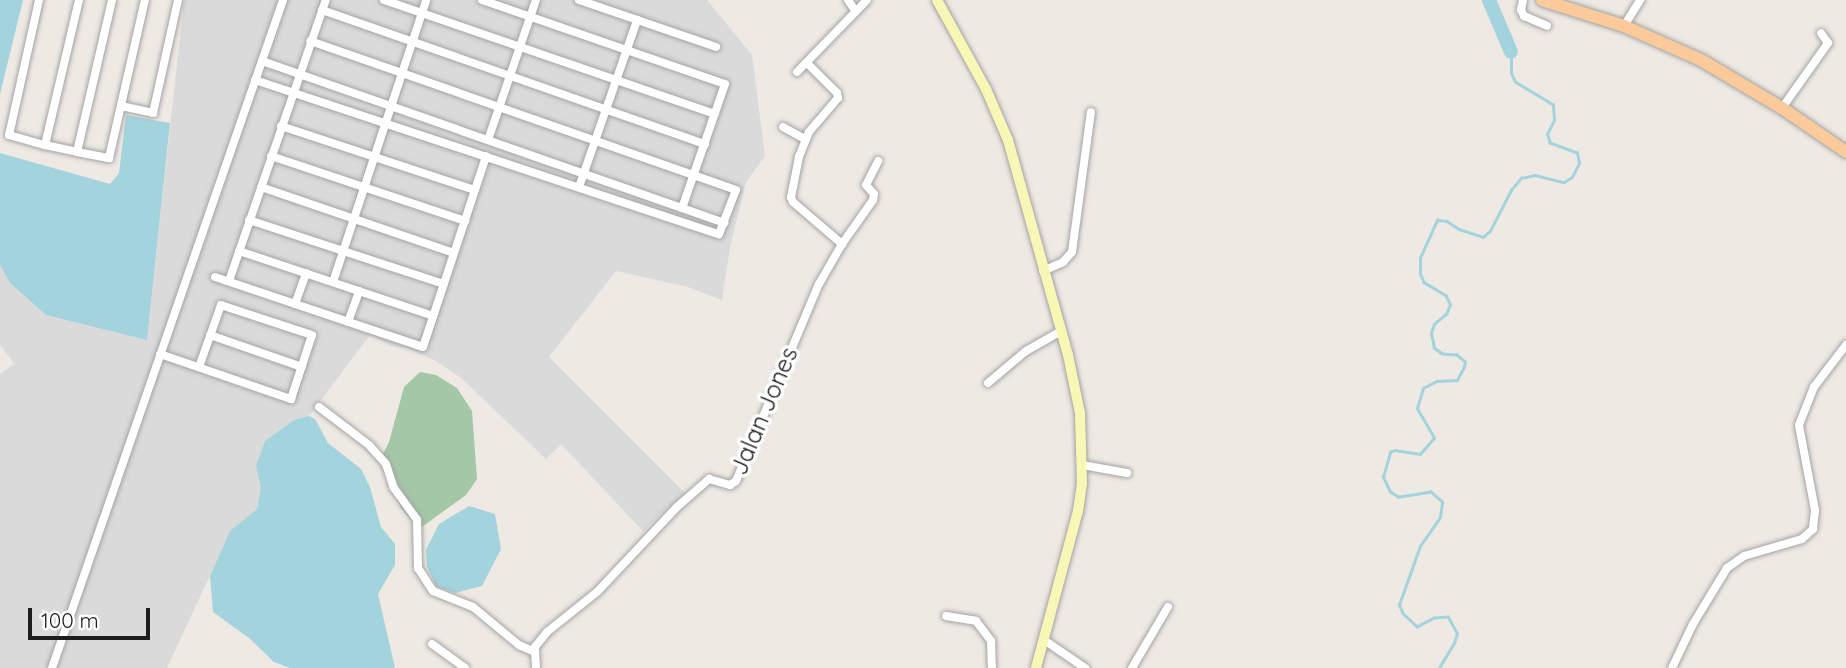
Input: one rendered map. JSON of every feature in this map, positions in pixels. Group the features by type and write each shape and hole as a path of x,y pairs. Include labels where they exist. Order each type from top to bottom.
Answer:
{"main road":[{"path":"1542,0 1624,26 1701,61 1782,108 1846,152"}],"street":[{"path":"39,0 9,135 109,158 145,0"},
{"path":"45,145 79,0"},
{"path":"77,152 112,0"},
{"path":"121,106 153,113 178,0"},
{"path":"52,668 283,0"},
{"path":"229,281 326,0"},
{"path":"384,0 715,114"},
{"path":"332,282 426,0"},
{"path":"482,0 725,84 682,208"},
{"path":"488,140 536,0"},
{"path":"579,0 716,47"},
{"path":"848,0 856,12"},
{"path":"797,72 867,0"},
{"path":"937,0 1002,123 1076,392 1082,465 1078,511 1036,668"},
{"path":"1523,0 1521,10 1524,16 1547,26"},
{"path":"1624,26 1640,0"},
{"path":"321,10 705,144"},
{"path":"579,187 637,20"},
{"path":"1782,108 1828,43 1821,33"},
{"path":"255,80 719,234 736,190 310,41"},
{"path":"262,61 724,223"},
{"path":"807,63 837,93 838,98 806,140 791,197 793,202 842,244"},
{"path":"1044,271 1063,262 1072,252 1091,112"},
{"path":"281,126 475,190"},
{"path":"783,127 806,140"},
{"path":"271,156 465,221"},
{"path":"215,277 423,347 486,156"},
{"name":"Jalan Jones","path":"535,652 537,644 552,625 598,591 705,481 713,478 730,485 736,481 797,330 842,244 873,200 874,194 866,185 878,160"},
{"path":"261,187 454,253"},
{"path":"250,220 444,284"},
{"path":"239,251 433,316"},
{"path":"295,304 306,273"},
{"path":"348,322 359,291"},
{"path":"160,354 291,399 312,335 221,304 199,367"},
{"path":"988,383 1033,346 1061,331"},
{"path":"210,335 302,367"},
{"path":"1672,668 1693,624 1732,563 1751,554 1802,539 1812,529 1815,510 1798,425 1814,387 1846,345"},
{"path":"319,407 343,429 369,446 386,464 394,488 416,520 418,568 433,592 473,607 519,645 535,652 536,668"},
{"path":"1082,465 1127,473"},
{"path":"1132,668 1168,607"},
{"path":"946,616 976,621 991,641 992,668"},
{"path":"1044,640 1085,668"},
{"path":"432,644 465,668"}],"shaded area":[{"path":"184,0 707,0 752,55 765,156 746,182 730,247 722,300 688,287 616,271 549,357 685,493 643,531 561,444 546,459 461,378 436,361 407,348 392,346 370,335 309,416 294,420 256,466 261,488 257,509 230,532 167,668 0,668 0,374 14,364 0,344 0,265 10,283 46,315 147,339"}],"green space":[{"path":"420,372 436,375 457,388 472,411 477,479 466,495 419,529 401,508 380,460 389,442 404,387"}],"water":[{"path":"0,0 23,0 0,94"},
{"path":"126,115 170,123 147,340 46,315 10,283 0,265 0,153 110,184 119,173"},
{"path":"309,416 315,419 328,443 361,469 370,487 381,527 395,544 395,565 378,594 395,668 290,668 274,662 249,638 213,612 210,576 230,531 257,509 261,488 256,466 265,441 294,420"},
{"path":"469,506 495,514 501,549 482,586 455,593 436,586 427,567 426,550 439,524"}],"waterway":[{"path":"1489,0 1511,52"},
{"path":"1439,668 1457,634 1448,617 1434,618 1417,627 1403,614 1399,605 1420,546 1440,517 1442,502 1431,492 1398,497 1390,492 1383,477 1390,452 1395,450 1420,454 1434,438 1417,408 1423,388 1437,381 1457,380 1465,362 1457,355 1442,354 1434,348 1431,333 1434,324 1446,314 1450,305 1446,296 1424,283 1420,274 1420,258 1437,220 1447,221 1459,229 1483,237 1490,231 1511,190 1521,178 1535,175 1564,182 1572,177 1579,163 1577,153 1550,143 1547,134 1554,120 1553,105 1515,82 1511,73 1511,52"}]}
